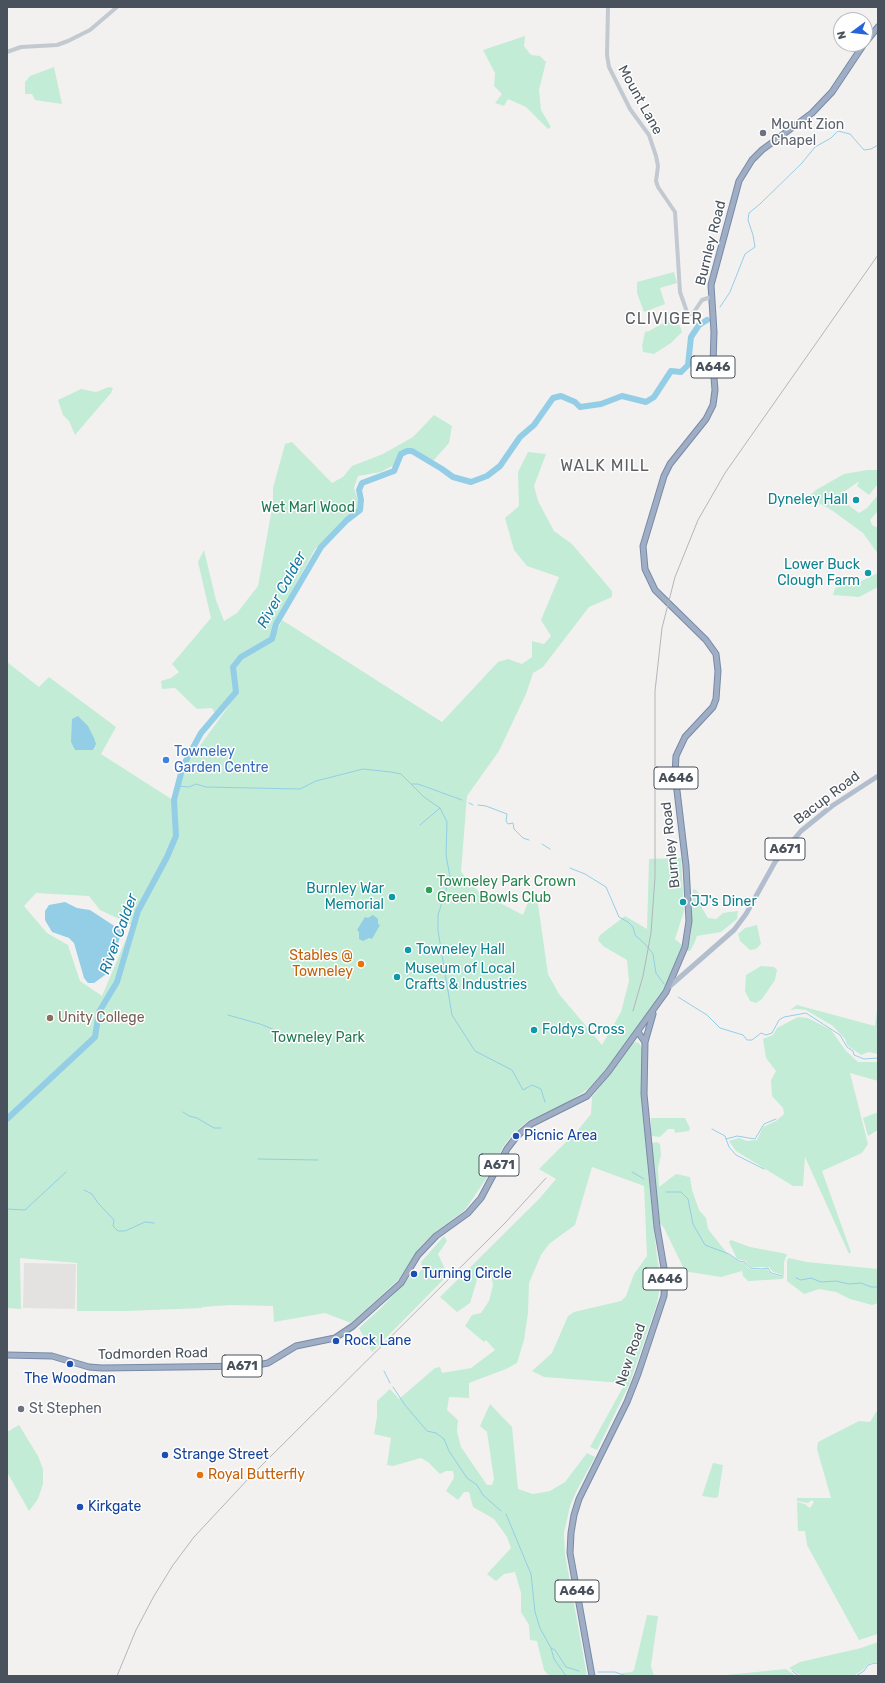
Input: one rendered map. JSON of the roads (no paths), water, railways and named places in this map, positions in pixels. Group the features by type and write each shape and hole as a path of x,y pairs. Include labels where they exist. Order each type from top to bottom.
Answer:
{"highway":[{"name":"Burnley Road","path":"654,1010 670,986 685,947 689,920 686,866 676,774 676,756 686,737 713,707 716,698 718,671 716,654 706,640 655,590 645,569 643,546 664,476 670,464 706,419 713,406 715,390 711,285 739,181 762,150 812,113 840,81 859,52"},
{"name":"Todmorden Road","path":"7,1355 52,1356 89,1367 102,1368 252,1366 268,1363 296,1346 335,1338 353,1326 401,1283 418,1255 436,1236 468,1213 481,1198 507,1149 517,1136 531,1124 587,1096 608,1072 654,1010"},
{"name":"New Road","path":"592,1676 570,1553 574,1515 579,1499 627,1402 664,1296 665,1274 657,1227 644,1094 645,1042 654,1010"},
{"path":"638,1032 645,1042"}],"main road":[{"name":"Bacup Road","path":"670,986 734,930 746,914 775,862 801,831 832,806 878,776"}],"street":[{"path":"7,52 21,47 57,45 68,41 90,30 117,7"},
{"name":"Mount Lane","path":"608,7 607,55 609,67 630,109 645,128 656,156 658,166 656,181 658,187 675,212 680,292 687,312 691,314 702,300 711,297"}],"water":[{"path":"78,716 88,726 94,738 96,744 93,750 75,750 71,742 72,719"},
{"path":"65,902 77,908 90,910 122,931 111,965 105,975 94,983 88,983 84,978 74,943 69,938 52,932 45,920 45,911 49,905"},
{"path":"373,915 378,919 378,924 380,925 372,939 369,938 363,941 359,939 359,932 357,930 365,917 368,918"}],"waterway":[{"name":"River Calder","path":"720,307 730,292 745,254 755,247 748,220 749,213 802,163 815,147 831,138 838,131 850,134 864,150 871,149 878,145"},
{"name":"River Calder","path":"7,1119 95,1037 99,1012 117,982 138,911 167,857 176,836 174,800 183,766 201,733 236,692 233,667 241,657 272,639 276,624 321,547 347,520 360,510 361,500 359,490 362,483 394,471 401,454 407,451 412,451 453,477 471,482 487,476 500,466 520,437 534,425 553,398 561,396 575,402 580,407 601,404 622,396 646,402 654,397 671,371 681,372 688,365 691,337 699,325 707,320"},
{"path":"178,786 189,787 196,784 206,787 300,789 316,781 363,769 391,772 401,774 424,797 440,808 420,825"},
{"path":"412,784 418,784 462,800"},
{"path":"469,803 473,805"},
{"path":"478,805 486,806 507,814 506,821 508,824 513,823 514,829 523,838 529,840"},
{"path":"440,808 447,822 446,855 450,877 438,915 438,931 452,1015 475,1051 512,1070 523,1090 532,1085 541,1089 545,1102"},
{"path":"542,844 550,849"},
{"path":"570,868 585,874 606,887 619,917 633,927 635,935 653,954 656,973 664,984"},
{"path":"678,997 707,1015 720,1028 743,1035 747,1040 752,1040 761,1033 766,1035 772,1033 779,1020 784,1017 806,1013 840,1035 847,1047 853,1051 854,1055 864,1059 878,1058"},
{"path":"228,1015 260,1024 290,1036 322,1041 330,1044"},
{"path":"183,1112 214,1128 221,1128"},
{"path":"726,1139 737,1136 755,1139 764,1124 776,1119"},
{"path":"712,1129 725,1136 729,1147 736,1155 764,1169"},
{"path":"258,1159 318,1160"},
{"path":"7,1209 25,1210 66,1172"},
{"path":"632,1172 644,1179"},
{"path":"84,1190 92,1194 98,1203 114,1220 113,1226 118,1231 125,1231 145,1222 154,1223"},
{"path":"666,1192 681,1192 688,1199 693,1224 705,1245 729,1254 739,1261 745,1262 750,1268 768,1268 771,1273 783,1276"},
{"path":"796,1278 801,1280 811,1278 821,1282 836,1281 849,1284 861,1283 871,1287 878,1287"},
{"path":"384,1371 390,1383"},
{"path":"393,1387 405,1405 427,1431 436,1433 444,1439 449,1451 467,1478 477,1485 483,1495 501,1511"},
{"path":"506,1514 531,1574 535,1612 540,1628 551,1648 554,1659 566,1676"},
{"path":"551,1648 555,1650 566,1667 579,1671"},
{"path":"856,1676 864,1671 868,1665 875,1663 878,1664"},
{"path":"792,1671 799,1676"},
{"path":"598,1672 615,1672 626,1676"}],"railway":[{"path":"633,1011 643,976 651,933 655,877 655,691 662,628 675,577 698,520 725,473 878,255"},
{"path":"117,1676 136,1630 154,1596 173,1565 194,1537 250,1477 505,1223 546,1178"}],"place":[{"name":"Mount Zion Chapel","path":"763,133"},
{"name":"Dyneley Hall","path":"856,500"},
{"name":"Lower Buck Clough Farm","path":"868,573"},
{"name":"Towneley Garden Centre","path":"166,760"},
{"name":"Towneley Park Crown Green Bowls Club","path":"429,890"},
{"name":"Burnley War Memorial","path":"392,897"},
{"name":"JJ's Diner","path":"683,902"},
{"name":"Towneley Hall","path":"408,950"},
{"name":"Stables @ Towneley","path":"361,964"},
{"name":"Museum of Local Crafts & Industries","path":"397,977"},
{"name":"Unity College","path":"50,1018"},
{"name":"Foldys Cross","path":"534,1030"},
{"name":"Picnic Area","path":"516,1136"},
{"name":"Turning Circle","path":"414,1274"},
{"name":"Rock Lane","path":"336,1341"},
{"name":"The Woodman","path":"70,1364"},
{"name":"St Stephen","path":"21,1409"},
{"name":"Strange Street","path":"165,1455"},
{"name":"Royal Butterfly","path":"200,1475"},
{"name":"Kirkgate","path":"80,1507"}],"district":[{"name":"CLIVIGER","path":"664,319"},
{"name":"WALK MILL","path":"605,466"}],"park label":[{"name":"Wet Marl Wood","path":"308,508"},
{"name":"Towneley Park","path":"318,1038"}]}
